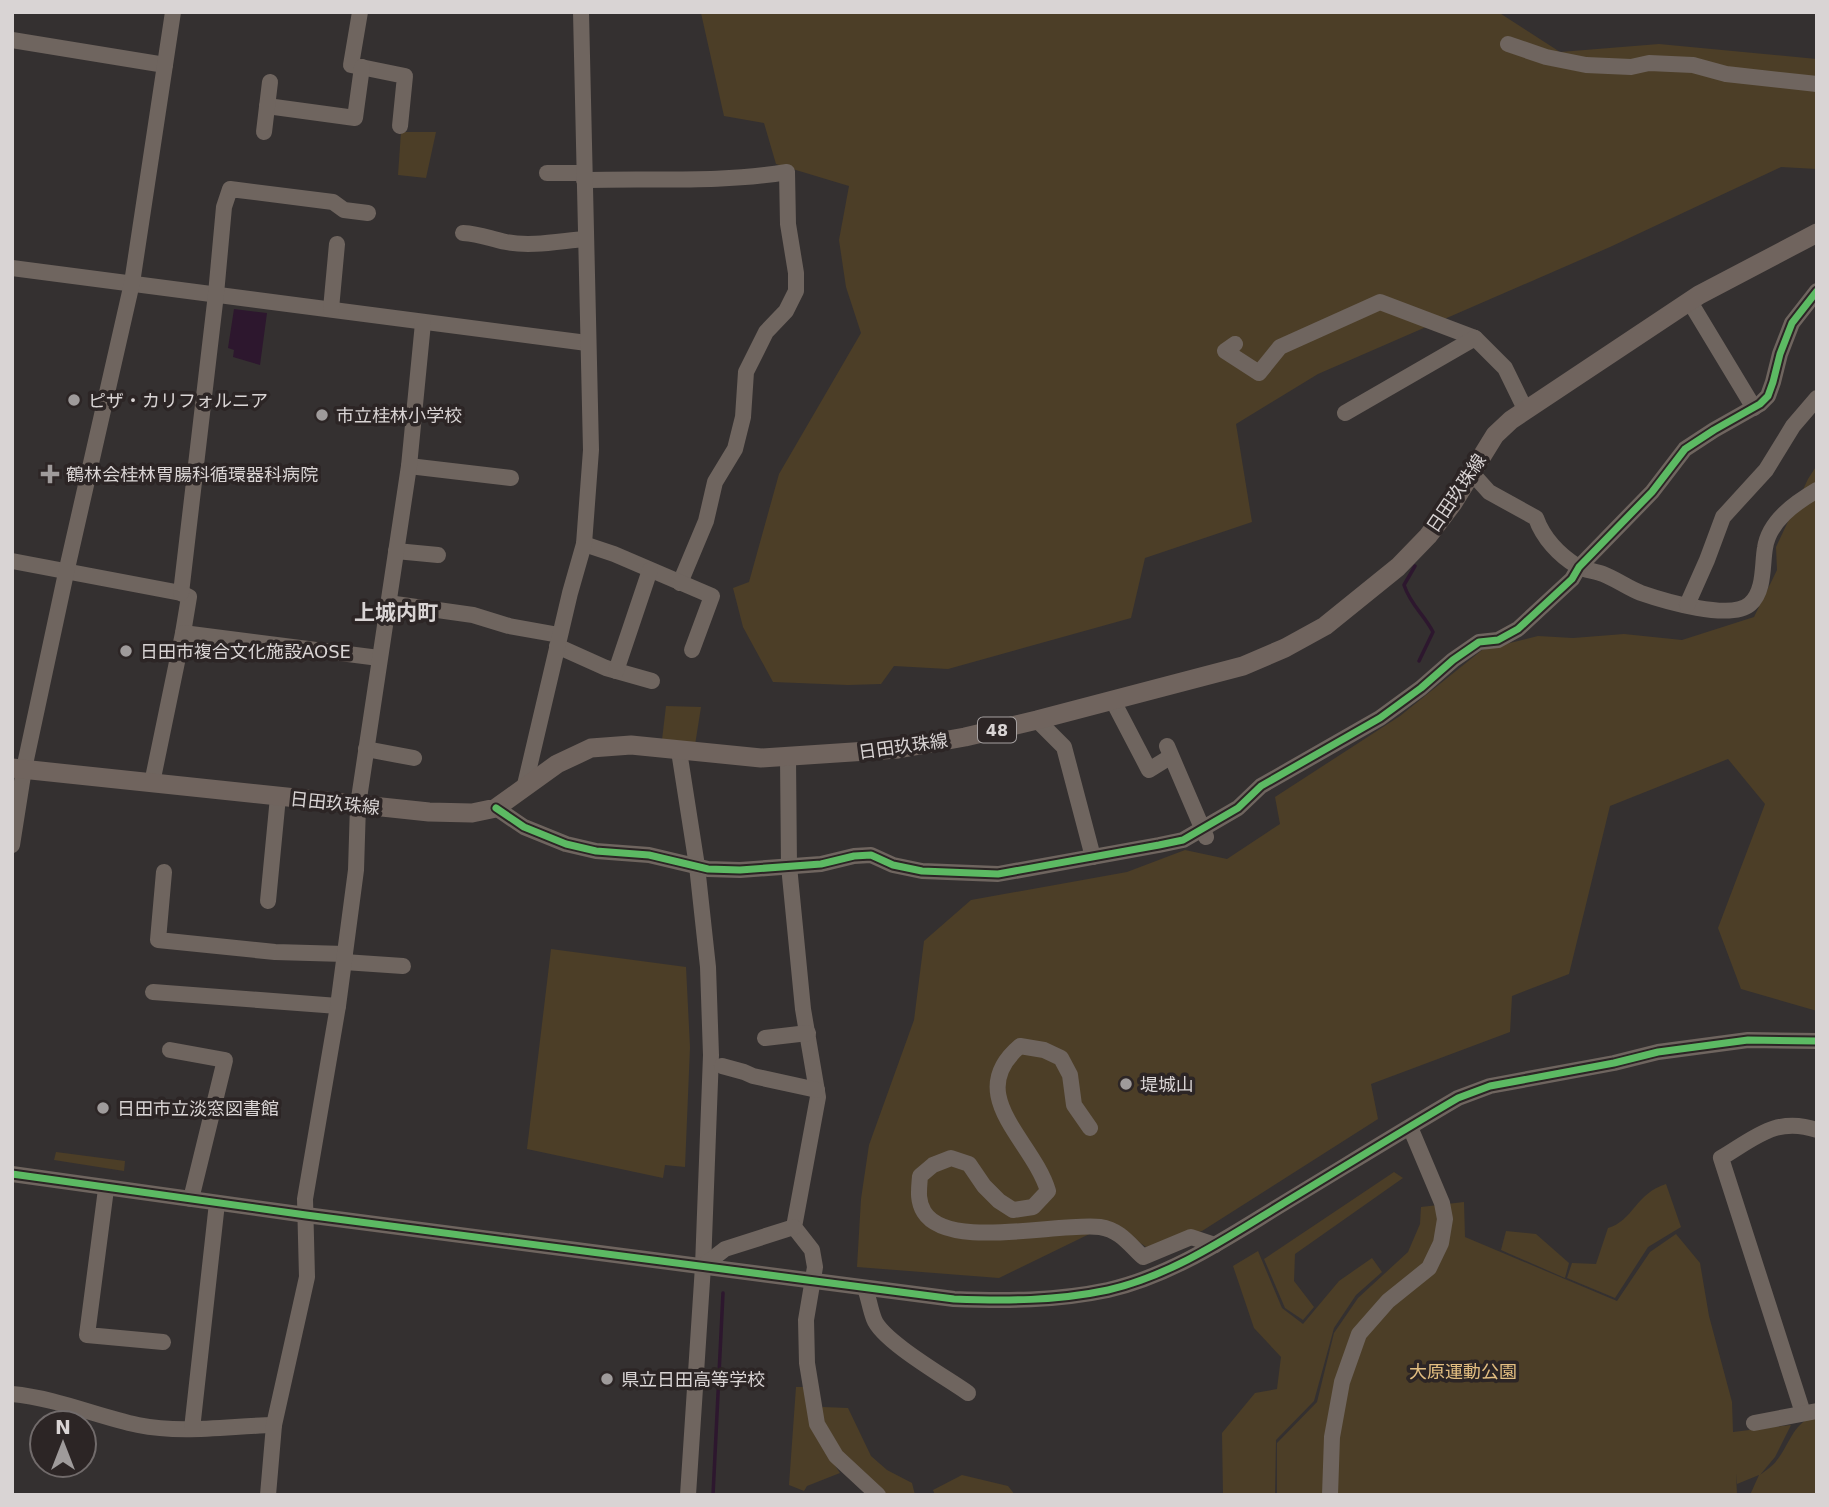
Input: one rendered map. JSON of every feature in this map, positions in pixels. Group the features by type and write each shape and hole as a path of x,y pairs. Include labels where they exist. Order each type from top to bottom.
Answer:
{"main road":[{"name":"日田玖珠線","path":"18,769 429,812 472,813 496,808 557,764 591,748 631,745 761,758 898,749 1037,720 1243,666 1285,648 1325,626 1390,574 1428,536 1453,503 1495,435 1525,409 1690,302 1817,233"}],"street":[{"path":"12,845 18,769 132,283 173,12"},
{"path":"360,12 351,65 405,76 400,126"},
{"path":"524,789 583,544 591,450 581,12"},
{"path":"12,40 165,65"},
{"path":"1508,44 1546,57 1586,65 1693,65 1726,74 1817,84"},
{"path":"267,106 355,118 362,67"},
{"path":"264,132 270,82"},
{"path":"547,173 584,177 706,181 787,172 788,224 796,273 796,291 786,311 766,332 746,372 745,400 735,449 715,482 706,521 680,583"},
{"path":"181,593 224,206 230,189 332,202 344,209 368,213"},
{"path":"463,233 482,234 506,242 526,244 585,239"},
{"path":"331,309 337,244"},
{"path":"12,268 587,343"},
{"path":"496,808 524,827 552,836 566,844 596,851 649,855 708,869 740,870 821,864 871,855 893,865 922,871 998,874 1203,833 1238,808 1261,786 1380,718 1479,642 1498,640 1518,629 1572,579 1579,567 1652,492 1685,449 1754,408 1768,396 1789,330 1817,291"},
{"path":"1235,344 1225,351 1259,373 1280,347 1380,302 1475,338 1505,368 1525,409"},
{"path":"1690,302 1754,408"},
{"path":"268,1495 274,1425 307,1277 305,1199 345,958 356,870 358,805 409,466 423,323"},
{"path":"1345,413 1475,338"},
{"path":"1687,606 1723,517 1766,470 1793,426 1817,398"},
{"path":"409,466 511,478"},
{"path":"1471,472 1489,492 1536,518 1541,533 1579,567 1640,592 1687,606 1739,610 1752,603 1763,575 1765,546 1777,521 1795,503 1817,490"},
{"path":"583,544 614,554 712,596 692,650"},
{"path":"396,551 438,555"},
{"path":"12,561 181,593 188,597 152,783"},
{"path":"616,671 650,570"},
{"path":"387,603 473,615 558,640 616,671 652,681"},
{"path":"183,633 379,658"},
{"path":"1113,701 1149,770 1168,752 1203,833"},
{"path":"1037,720 1064,747 1093,857"},
{"path":"366,749 414,758"},
{"path":"679,751 709,967 711,1055 703,1266 688,1495"},
{"path":"788,758 789,866 803,1009 818,1097 794,1227"},
{"path":"268,901 278,796"},
{"path":"164,872 158,940 403,965"},
{"path":"153,992 338,1006"},
{"path":"765,1038 808,1033"},
{"path":"12,1174 106,1189 954,1299 1011,1302 1054,1299 1108,1290 1152,1276 1215,1245 1458,1098 1490,1086 1658,1052 1748,1040 1817,1041"},
{"path":"1090,1128 1074,1105 1070,1075 1061,1058 1044,1050 1020,1046 1005,1059 995,1085 1005,1117 1040,1170 1048,1191 1033,1207 1013,1210 984,1186 969,1164 951,1158 933,1165 920,1176 918,1199 925,1214 946,1228 993,1234 1065,1227 1102,1227 1123,1235 1143,1257 1191,1237 1215,1245"},
{"path":"170,1050 225,1060 191,1199"},
{"path":"722,1066 753,1076 817,1090"},
{"path":"1754,1423 1810,1412 1721,1158 1772,1128 1786,1124 1817,1130"},
{"path":"1330,1495 1332,1437 1342,1382 1359,1334 1388,1301 1429,1268 1441,1243 1445,1219 1442,1203 1409,1127"},
{"path":"106,1189 87,1335 163,1342"},
{"path":"192,1429 217,1203"},
{"path":"703,1266 725,1249 794,1227"},
{"path":"794,1227 813,1250 815,1267 806,1321 807,1363 817,1424 836,1456 878,1495"},
{"path":"865,1288 872,1305 874,1321 887,1338 968,1393"},
{"path":"12,1394 46,1399 140,1425 192,1429 274,1425"}],"green space":[{"path":"1498,12 1560,52 1659,44 1817,59 1817,169 1781,167 1610,247 1318,374 1236,424 1252,522 1145,558 1131,618 948,669 894,666 881,684 773,682 743,627 733,588 749,582 779,474 861,333 846,287 839,240 849,186 776,164 764,123 724,116 701,13"},
{"path":"401,132 436,132 426,178 398,175"},
{"path":"1817,465 1817,1011 1741,989 1718,928 1765,804 1728,759 1610,806 1569,974 1512,996 1510,1032 1371,1084 1378,1119 1202,1231 1146,1247 1112,1223 999,1278 857,1267 861,1199 869,1145 914,1020 924,941 971,900 1127,872 1185,850 1227,859 1280,824 1275,797 1400,716 1482,650 1538,636 1573,638 1624,634 1682,640 1754,617 1777,570 1776,547"},
{"path":"666,706 701,707 695,745 662,740"},
{"path":"551,949 686,967 690,1047 685,1167 665,1165 663,1178 527,1149"},
{"path":"56,1152 125,1161 124,1171 54,1160"},
{"path":"1394,1172 1403,1178 1295,1254 1294,1281 1314,1307 1303,1320 1285,1308 1264,1259"},
{"path":"1666,1184 1681,1227 1648,1247 1615,1298 1567,1278 1572,1263 1596,1264 1608,1228 1623,1219 1648,1194"},
{"name":"大原運動公園","path":"1464,1202 1465,1237 1617,1301 1650,1252 1676,1234 1700,1263 1709,1316 1732,1402 1733,1432 1791,1425 1775,1457 1760,1475 1782,1454 1798,1427 1809,1418 1817,1416 1817,1495 1750,1495 1759,1475 1737,1484 1736,1473 1737,1495 1277,1495 1277,1443 1317,1402 1334,1333 1358,1298 1408,1252 1420,1224 1421,1207"},
{"path":"1506,1231 1536,1234 1569,1263 1565,1278 1501,1250"},
{"path":"1258,1251 1282,1308 1303,1324 1339,1281 1372,1258 1382,1272 1356,1295 1334,1328 1314,1401 1276,1440 1275,1495 1223,1495 1222,1433 1255,1393 1277,1389 1281,1357 1254,1328 1233,1266"},
{"path":"796,1387 804,1387 818,1440 840,1473 807,1486 804,1491 789,1485"},
{"path":"823,1407 848,1408 871,1456 887,1470 912,1483 915,1495 883,1495 862,1475 844,1457 830,1436 818,1410"},
{"path":"962,1475 1008,1486 1015,1495 935,1495 933,1490"}],"shaded area":[{"path":"234,309 267,313 260,365 233,357 234,350 228,348"}],"waterway":[{"path":"1415,566 1404,585 1410,599 1433,632 1419,661"},
{"path":"713,1495 723,1293"}],"cycle path":[{"path":"496,808 524,827 566,844 596,851 649,855 708,869 740,870 821,864 871,855 893,865 922,871 998,874 1183,840 1238,808 1261,786 1380,718 1479,642 1498,640 1518,629 1572,579 1579,567 1652,492 1685,449 1760,404 1768,396 1792,323 1817,291"},
{"path":"12,1174 954,1299 1050,1298 1108,1290 1177,1265 1221,1242 1458,1098 1490,1086 1658,1052 1748,1040 1817,1041"}],"place":[{"name":"ピザ・カリフォルニア","path":"74,400"},
{"name":"市立桂林小学校","path":"322,415"},
{"name":"鶴林会桂林胃腸科循環器科病院","path":"50,474"},
{"name":"日田市複合文化施設AOSE","path":"126,651"},
{"name":"堤城山","path":"1126,1084"},
{"name":"日田市立淡窓図書館","path":"103,1108"},
{"name":"県立日田高等学校","path":"607,1379"}],"district":[{"name":"上城内町","path":"396,613"}]}
